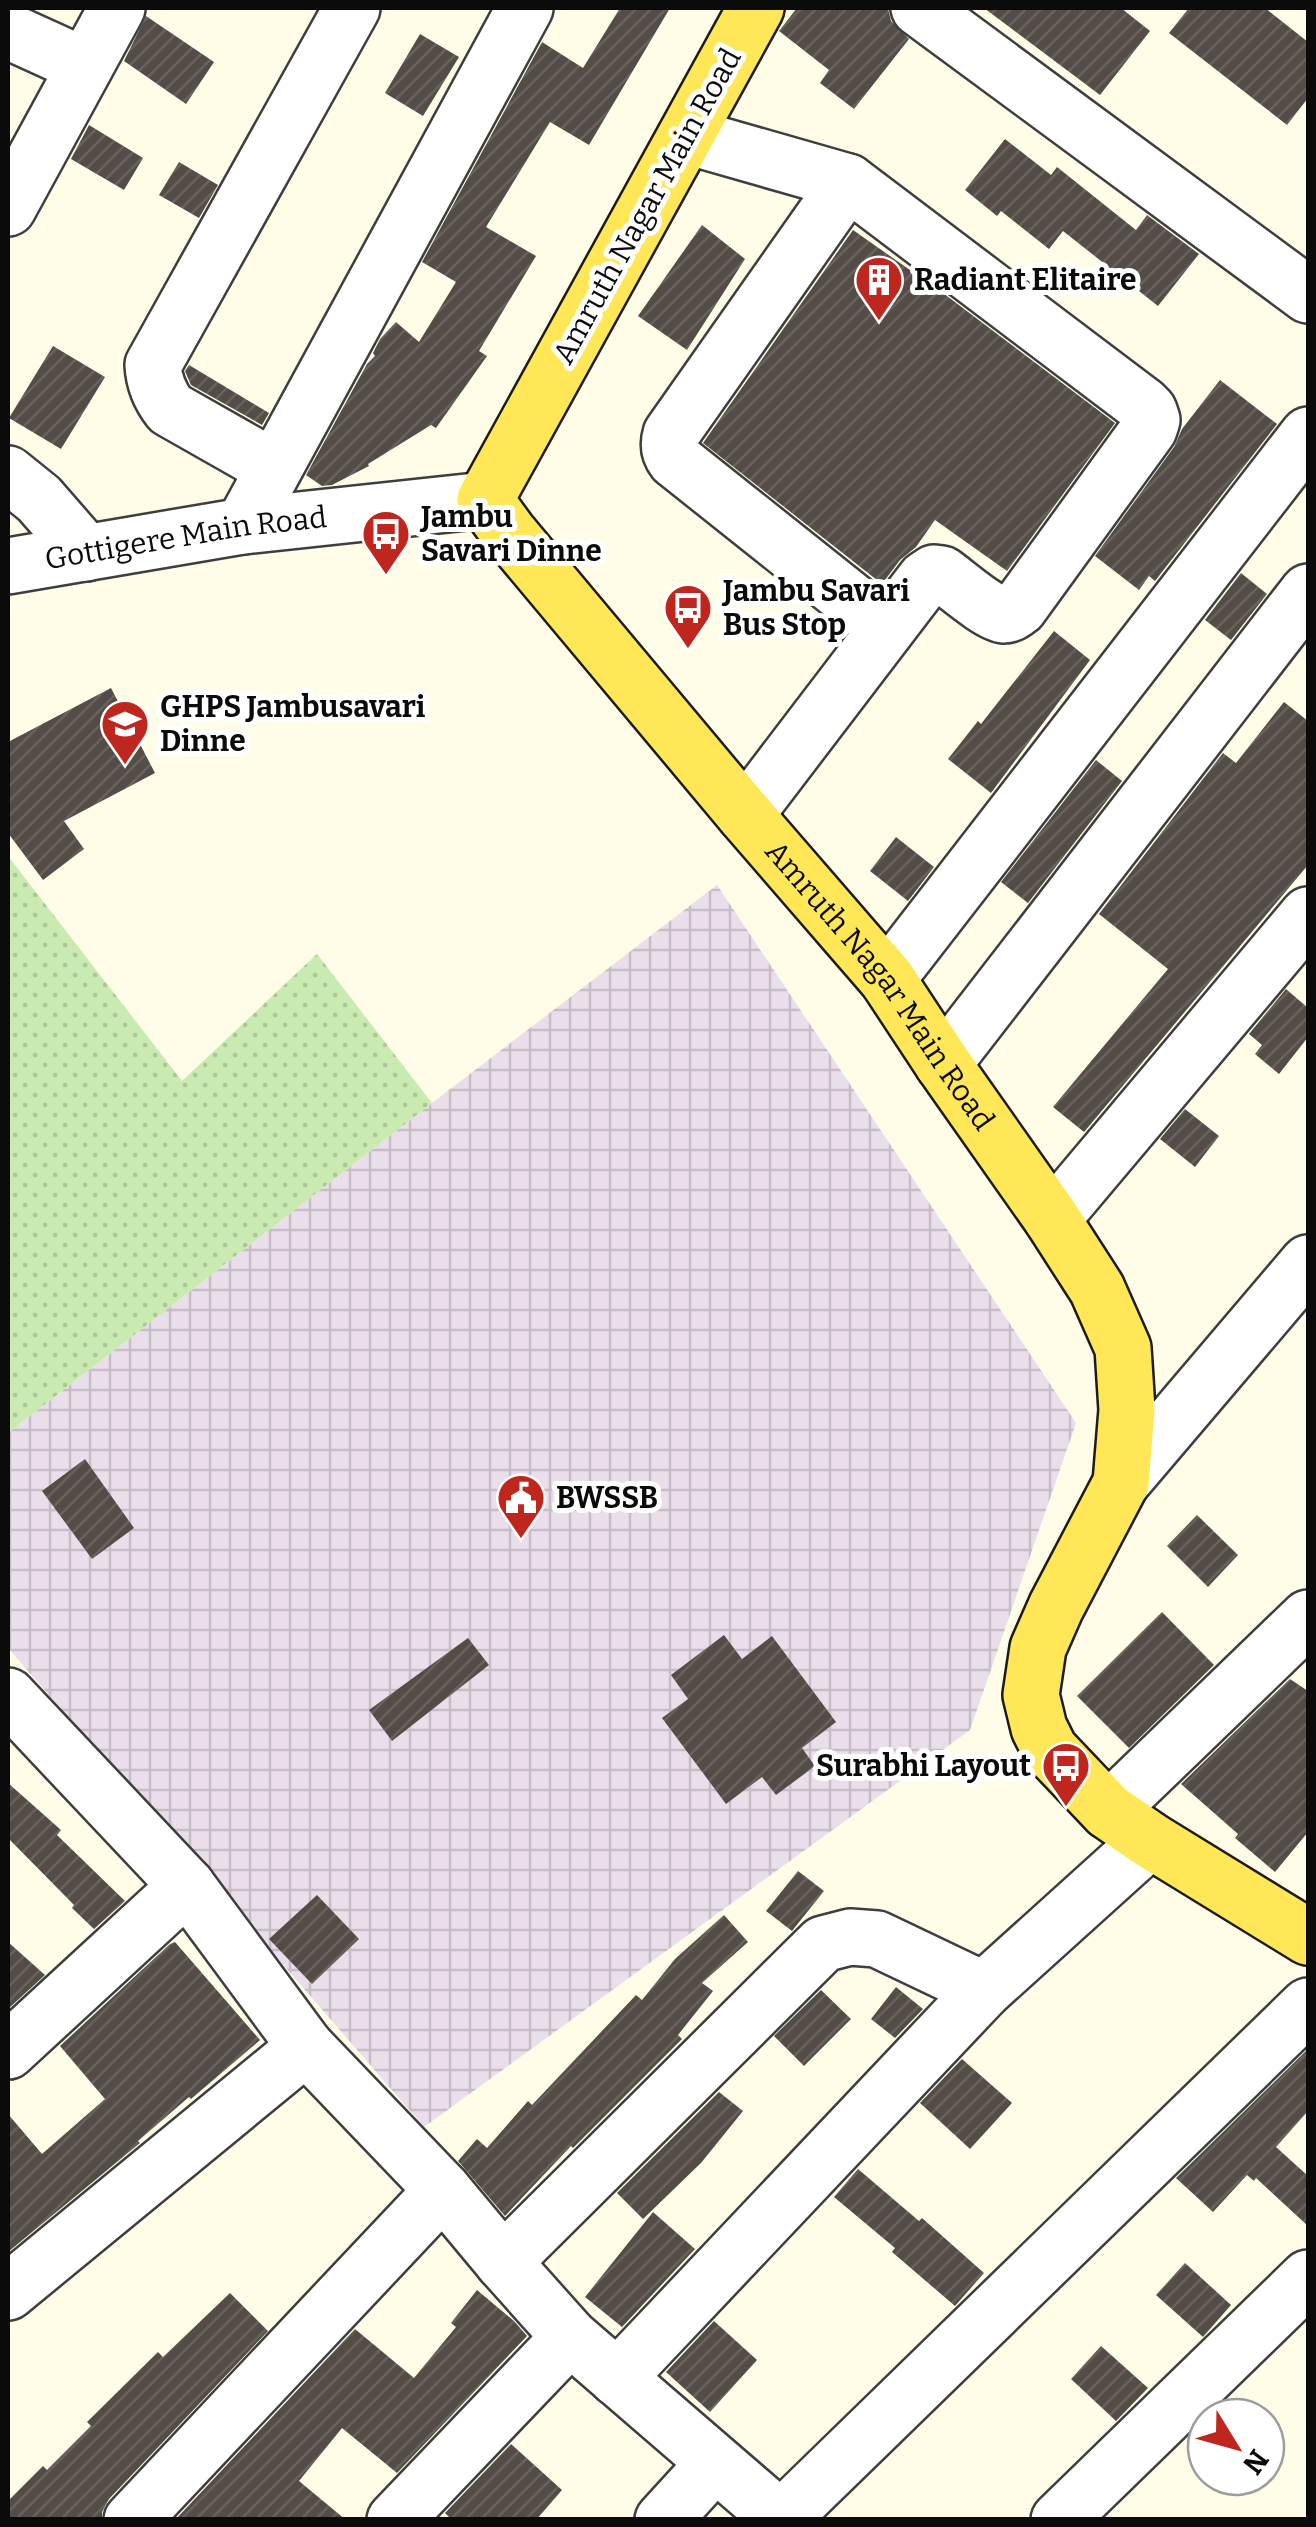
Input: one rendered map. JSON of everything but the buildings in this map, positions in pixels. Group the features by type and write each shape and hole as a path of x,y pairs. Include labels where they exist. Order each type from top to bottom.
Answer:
{"main road":[{"name":"Amruth Nagar Main Road","path":"756,8 485,500 887,979 1097,1288 1122,1348 1126,1410 1121,1483 1038,1648 1031,1695 1040,1728 1050,1750 1130,1826 1308,1937"}],"street":[{"path":"8,208 117,8"},
{"path":"274,468 170,409 157,388 153,364 352,8"},
{"path":"242,526 525,8"},
{"path":"919,8 1308,295"},
{"path":"8,31 85,66"},
{"path":"687,136 848,182 1143,405 1152,420 1019,608 1006,615 994,612 942,574 934,573 925,579 746,815"},
{"path":"848,182 671,434 669,443 675,460 886,628"},
{"path":"887,979 1308,434"},
{"path":"8,474 39,500 86,553"},
{"name":"Gottigere Main Road","path":"8,566 242,526 485,500"},
{"path":"942,1064 1308,592"},
{"path":"1052,1219 1308,915"},
{"path":"1121,1483 1308,1263"},
{"path":"617,2378 984,1990 1301,1636"},
{"path":"17,1725 187,1886 306,2046 444,2190 570,2337 781,2519 1308,2006"},
{"path":"8,2051 187,1886"},
{"path":"502,2262 822,1944 850,1936 877,1938 984,1990"},
{"path":"8,2292 306,2046"},
{"path":"132,2520 444,2190"},
{"path":"1059,2520 1308,2278"},
{"path":"395,2520 570,2337"},
{"path":"662,2520 716,2463"}],"shaded area":[{"name":"BWSSB","path":"717,885 1076,1423 970,1730 424,2127 8,1648 8,1433"}],"green space":[{"path":"8,856 182,1081 317,954 432,1103 8,1433"}],"place":[{"name":"Radiant Elitaire","path":"879,322"},
{"name":"Jambu Savari Dinne","path":"386,576"},
{"name":"Jambu Savari Bus Stop","path":"688,650"},
{"name":"GHPS Jambusavari Dinne","path":"125,766"},
{"name":"BWSSB","path":"521,1540"},
{"name":"Surabhi Layout","path":"1066,1808"}]}
